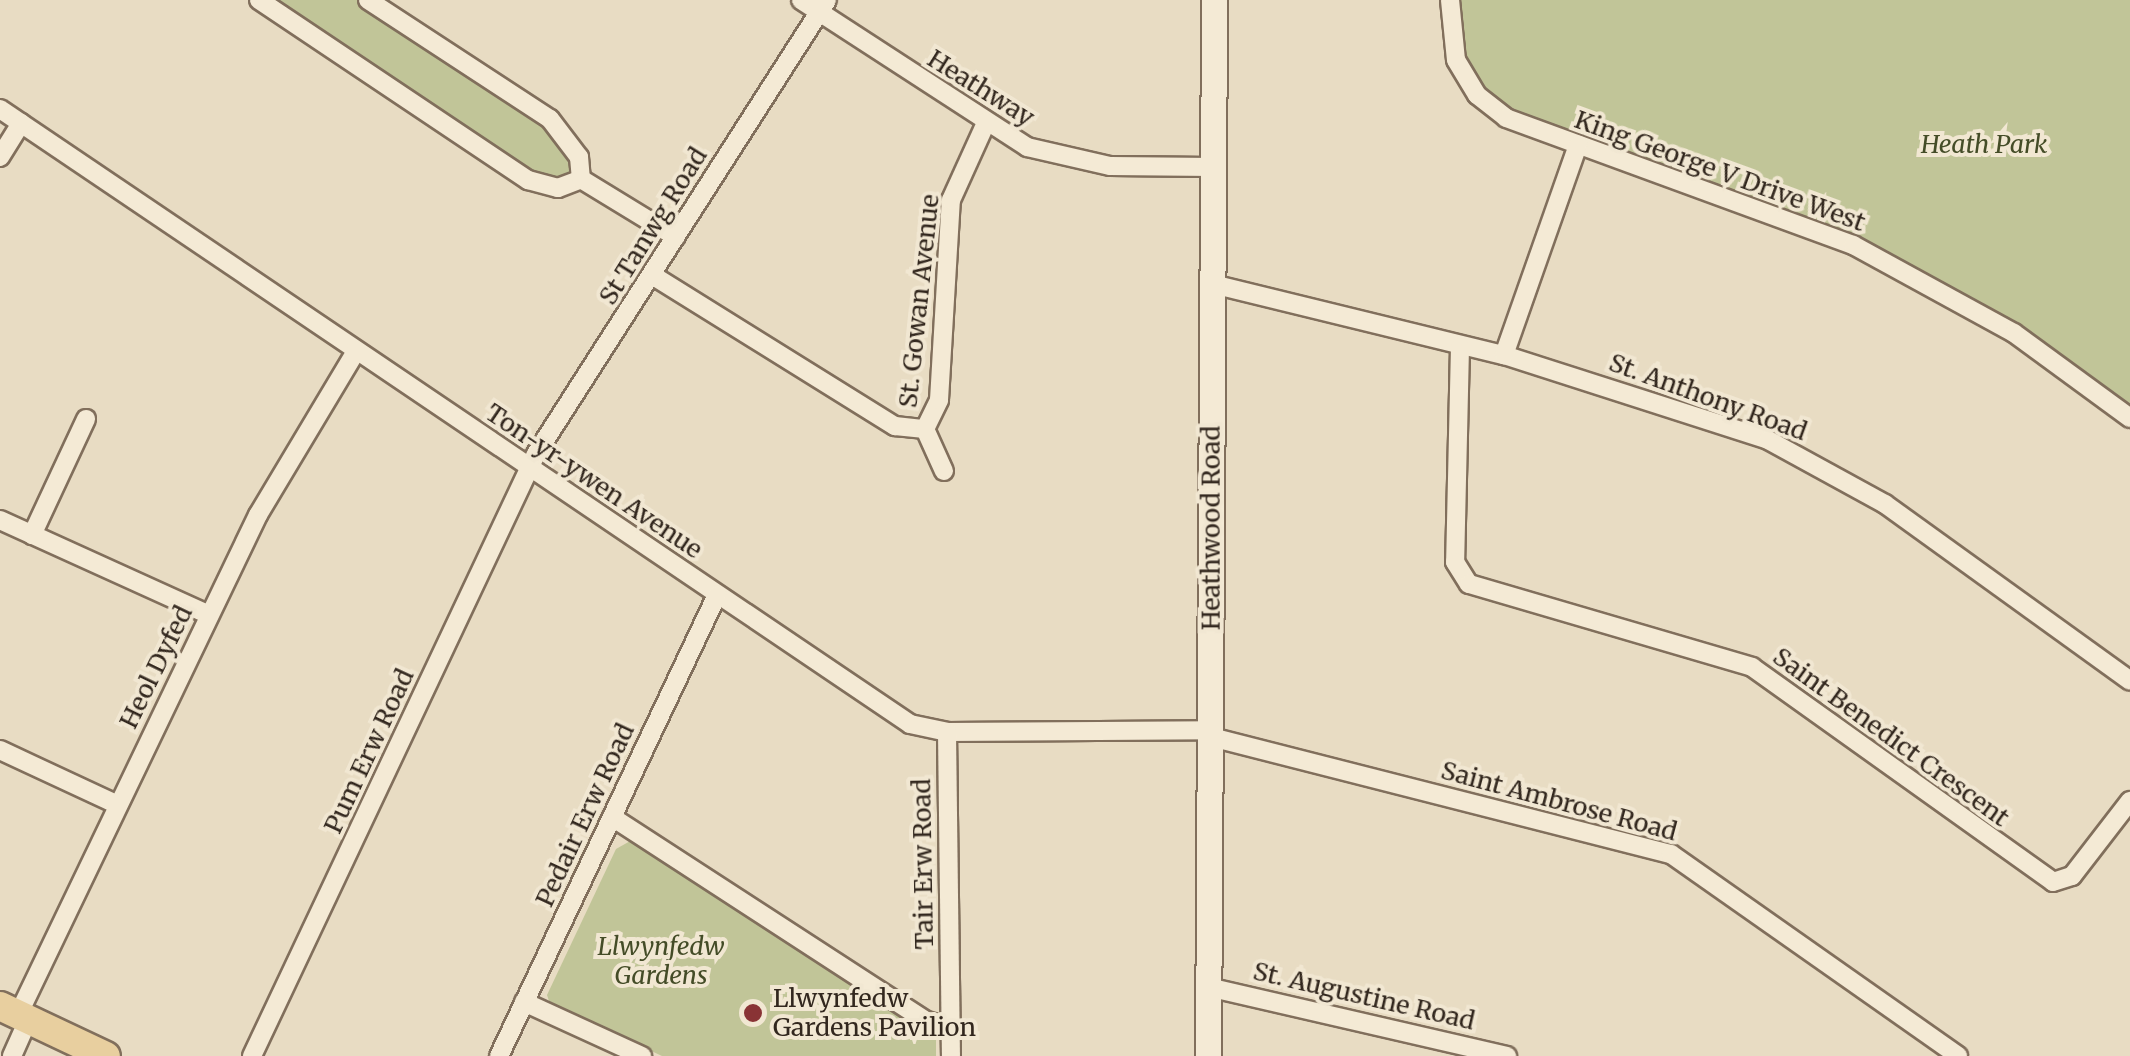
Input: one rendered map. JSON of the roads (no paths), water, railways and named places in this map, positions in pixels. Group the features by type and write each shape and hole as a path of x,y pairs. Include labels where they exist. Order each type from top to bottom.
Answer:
{"main road":[{"path":"16,1013 106,1056"}],"street":[{"path":"259,0 528,180 558,188 580,178"},
{"path":"368,0 550,119 579,156 580,178"},
{"name":"Heathway","path":"802,0 823,6 1026,147 1092,164 1213,168"},
{"name":"Heathwood Road","path":"1208,1056 1214,0"},
{"name":"King George V Drive West","path":"1450,0 1456,60 1477,95 1506,118 1794,220 1896,266 2014,332 2130,418"},
{"name":"St Tanwg Road","path":"530,467 823,6"},
{"name":"Ton-yr-ywen Avenue","path":"0,109 894,715 947,732 1211,734"},
{"name":"St. Gowan Avenue","path":"925,430 939,400 952,200 986,122"},
{"path":"0,157 20,123"},
{"path":"1504,355 1578,145"},
{"path":"580,178 676,237"},
{"name":"St. Gowan Avenue","path":"652,275 896,426 925,430"},
{"name":"St. Anthony Road","path":"1212,284 1504,355 1684,410 1832,472 2130,682"},
{"name":"Saint Benedict Crescent","path":"1460,347 1455,562 1462,580 1752,667 2053,882 2072,876 2130,801"},
{"name":"Heol Dyfed","path":"12,1056 16,1013 208,615 286,463 356,351"},
{"path":"32,535 86,419"},
{"name":"St. Gowan Avenue","path":"925,430 944,470"},
{"name":"Pum Erw Road","path":"252,1056 530,467"},
{"path":"0,520 208,615"},
{"name":"Pedair Erw Road","path":"498,1056 717,595"},
{"name":"Tair Erw Road","path":"947,732 950,1056"},
{"name":"Saint Ambrose Road","path":"1211,734 1670,854 1958,1056"},
{"path":"0,750 118,805"},
{"path":"612,817 924,1020 950,1028"},
{"name":"St. Augustine Road","path":"1208,986 1507,1056"},
{"path":"524,1002 642,1056"},
{"path":"1424,1034 1425,1056"}],"place":[{"name":"Llwynfedw Gardens Pavilion","path":"753,1013"}],"park label":[{"name":"Heath Park","path":"1984,144"},
{"name":"Llwynfedw Gardens","path":"661,962"}]}
